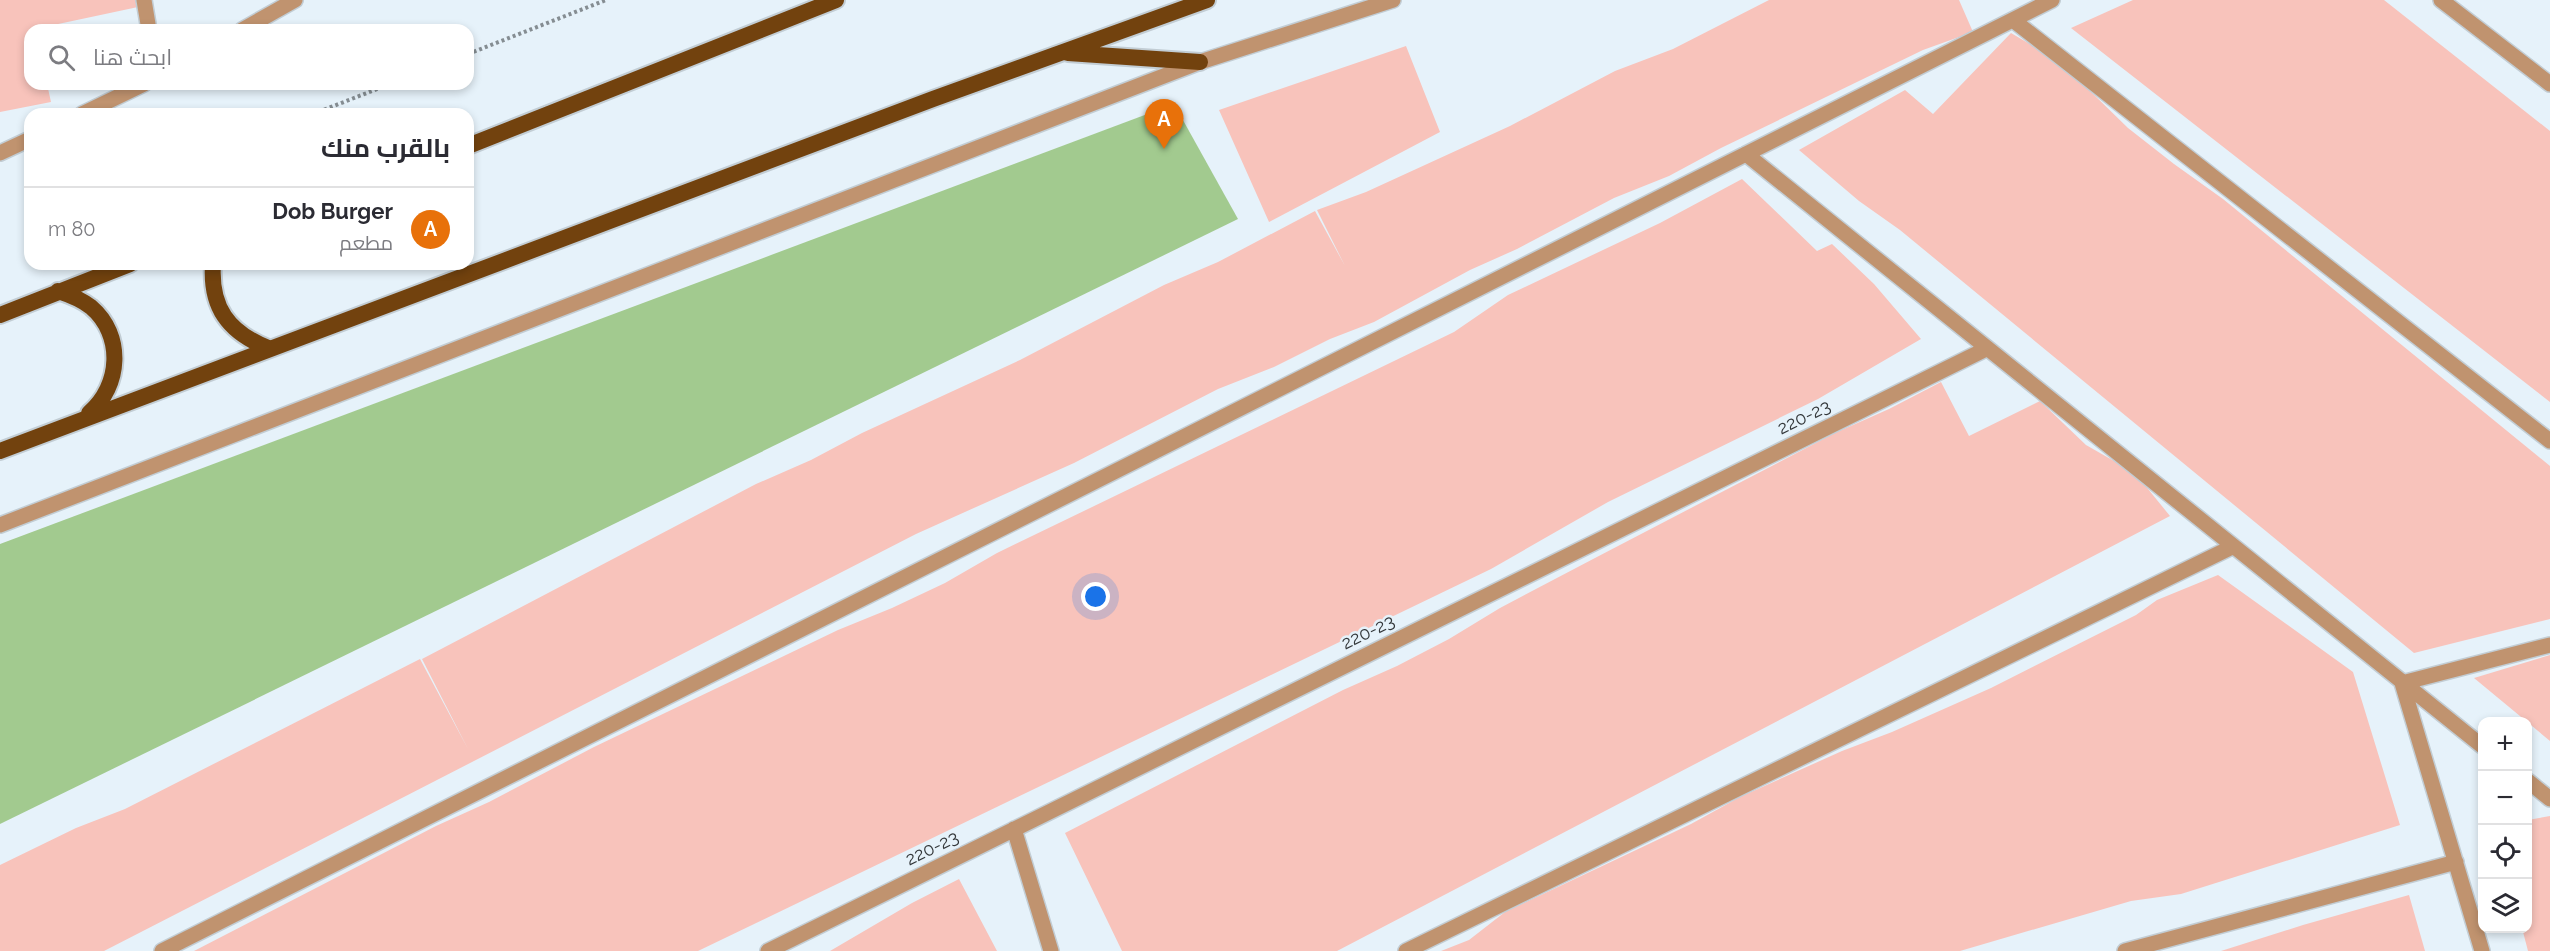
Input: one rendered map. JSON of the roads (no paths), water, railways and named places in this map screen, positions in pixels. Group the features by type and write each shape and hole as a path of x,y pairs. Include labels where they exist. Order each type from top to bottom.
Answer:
{"highway":[{"path":"474,144 836,0"},
{"path":"0,451 268,348 1061,52 1207,0"},
{"path":"1061,52 1200,62"},
{"path":"0,315 114,270"},
{"path":"213,270 212,282 216,300 224,317 236,331 268,348"},
{"path":"58,291 75,297 92,308 104,321 112,338 115,365 108,392 97,407 83,418"}],"street":[{"path":"144,0 148,24"},
{"path":"253,24 295,0"},
{"path":"0,525 1200,62 1392,0"},
{"path":"162,951 2052,0"},
{"path":"2441,0 2550,84"},
{"path":"2013,20 2550,441"},
{"path":"94,108 132,90"},
{"path":"0,153 24,142"},
{"path":"1746,154 2478,743"},
{"name":"220-23","path":"768,951 1986,349"},
{"path":"1406,951 2232,547"},
{"path":"2402,683 2550,645"},
{"path":"2402,683 2482,951"},
{"path":"2532,784 2550,799"},
{"path":"1014,829 1051,951"},
{"path":"2125,951 2456,862"}],"place":[{"name":"Dob Burger","path":"1164,149"}]}
